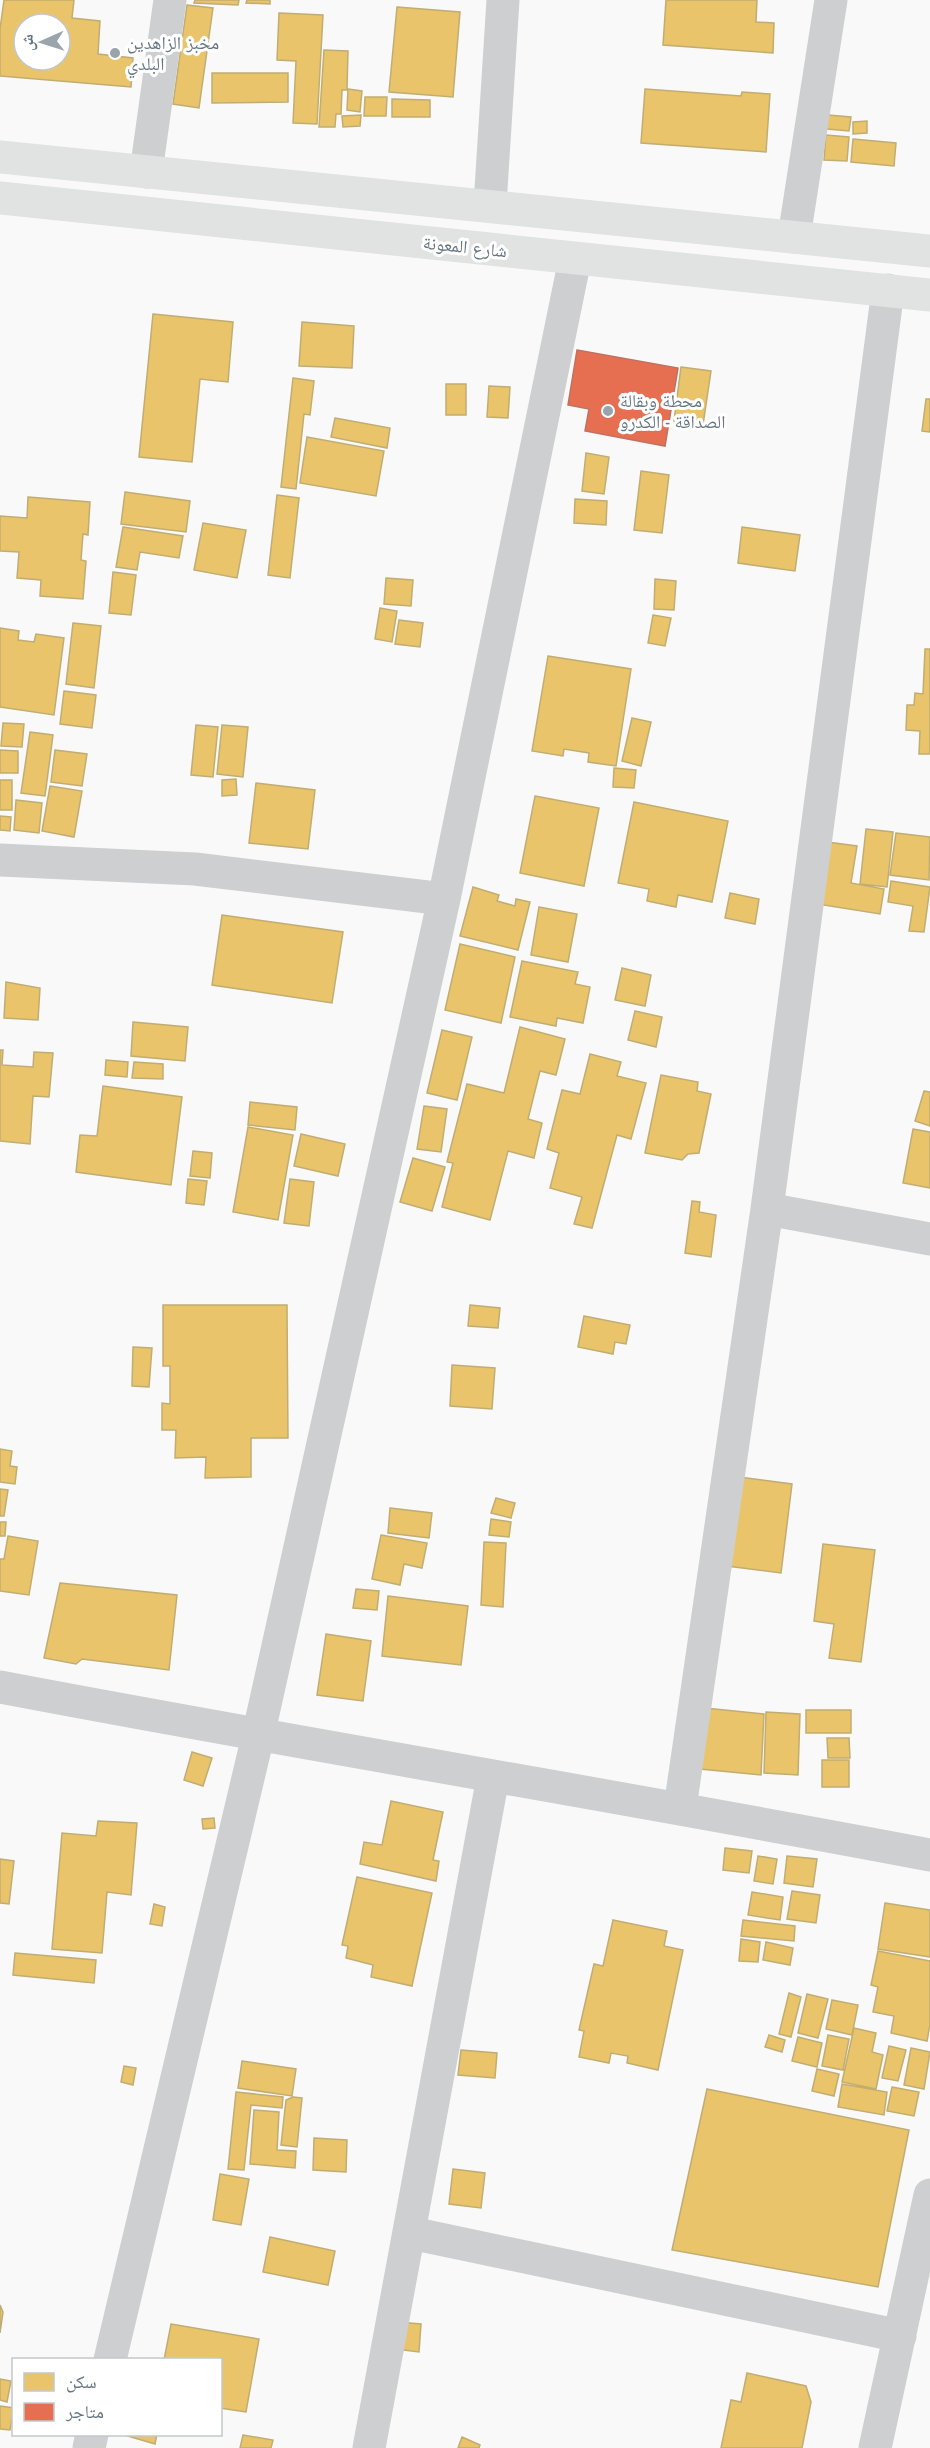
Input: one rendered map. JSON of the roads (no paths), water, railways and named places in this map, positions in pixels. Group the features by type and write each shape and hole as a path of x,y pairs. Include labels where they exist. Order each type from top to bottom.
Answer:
{"highway":[{"path":"0,157 930,251"},
{"path":"299,229 304,188"},
{"name":"شارع المعونة","path":"0,198 930,295"}],"street":[{"path":"146,172 170,0"},
{"path":"490,205 503,0"},
{"path":"794,237 831,0"},
{"path":"110,2358 258,1736 444,899 575,259"},
{"path":"680,1808 767,1209 888,290"},
{"path":"0,860 195,869 444,899"},
{"path":"767,1209 930,1239"},
{"path":"0,1687 258,1736 680,1808 930,1855"},
{"path":"369,2448 411,2233 493,1777"},
{"path":"875,2448 930,2195"},
{"path":"411,2233 900,2336"}],"place":[{"name":"مخبز الزاهدين البلدي","path":"115,53"},
{"name":"محطة وبقالة الصداقة - الكدرو","path":"608,411"}]}
